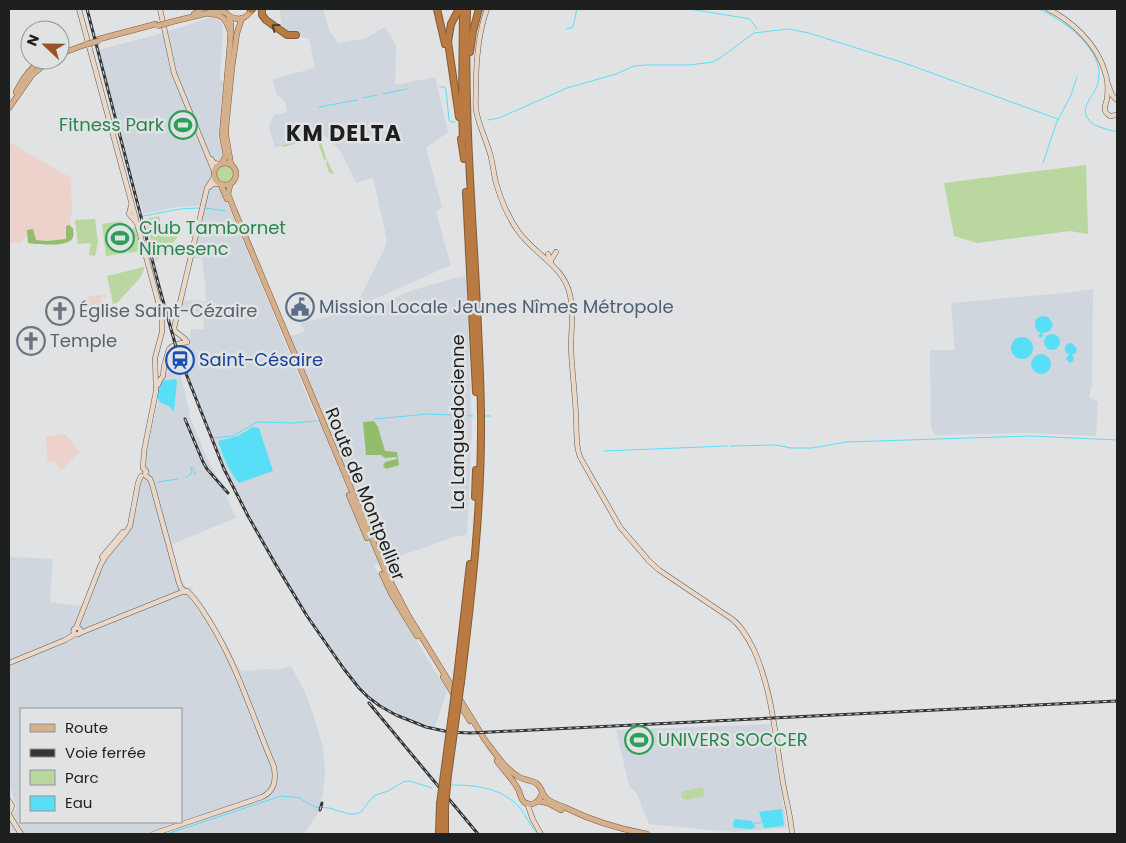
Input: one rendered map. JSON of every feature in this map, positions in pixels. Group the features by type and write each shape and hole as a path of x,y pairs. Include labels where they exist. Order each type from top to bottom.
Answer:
{"highway":[{"path":"262,9 262,15 266,20 287,35 296,35"},
{"path":"437,9 451,66"},
{"path":"459,9 452,21 448,46 464,159"},
{"name":"La Languedocienne","path":"439,834 459,680 472,547 477,452 459,9"},
{"name":"La Languedocienne","path":"459,680 472,592 481,452 480,380 466,91 467,9"},
{"path":"466,91 469,78 471,39 479,9"},
{"name":"La Languedocienne","path":"443,806 444,834"}],"main road":[{"path":"194,14 202,9"},
{"path":"171,21 208,11 220,11 238,19 247,16 252,9"},
{"path":"70,49 87,43 208,11 226,20 230,44"},
{"path":"226,13 231,24 222,135 226,156 214,170 214,177 220,184 230,185 236,175 236,170 231,165 226,128 232,67 237,34 242,18"},
{"path":"9,106 23,79 31,70"},
{"path":"9,106 32,75 38,70"},
{"path":"221,164 231,165"},
{"name":"Route de Montpellier","path":"220,184 388,586 477,733 516,784 520,793"},
{"name":"Route de Montpellier","path":"230,185 228,194 235,212 394,592 485,740 498,758 512,772 530,782"},
{"path":"636,834 585,820 550,803 537,783 530,782 522,787 520,793 522,799 527,803 550,803 603,823 647,834"},
{"path":"537,802 542,792"}],"street":[{"path":"79,9 131,202 132,213 160,311 162,332 156,352 159,371"},
{"path":"160,9 174,73 214,170"},
{"path":"487,9 481,29 476,68 475,108 491,157 500,196 508,214 519,232 532,247 548,259 564,277 567,284 572,312 571,349 577,447 580,458 620,527 649,561 659,570 732,618 742,628 750,641 767,684 783,782 791,817 792,834"},
{"path":"1048,9 1072,24 1084,36 1102,64 1112,95 1117,100"},
{"path":"1107,80 1104,108 1110,116 1117,115"},
{"path":"1106,102 1113,99 1117,100"},
{"path":"209,156 214,163 221,164"},
{"path":"153,834 267,795 272,789 275,778 274,767 231,659 196,600 181,588 152,484 150,479 138,472 143,468 159,371 169,349 184,342 185,339 174,328 207,190 214,177"},
{"path":"207,190 213,184 220,184"},
{"path":"548,259 556,252"},
{"path":"78,630 102,557 124,532 132,513 138,484 143,476"},
{"path":"366,510 366,519 374,544"},
{"path":"9,663 67,638 78,630 185,590"},
{"path":"9,801 12,806 9,813 21,834"},
{"path":"530,811 537,802"},
{"path":"527,803 533,820 541,834"}],"shaded area":[{"path":"279,9 323,9 330,32 338,43 366,38 385,27 396,45 395,85 435,77 448,132 426,148 442,207 436,211 451,266 363,303 359,299 383,252 387,240 373,178 356,183 340,150 324,135 320,127 318,133 275,148 269,127 274,115 287,112 285,102 276,94 273,79 315,68 309,39 283,31"},
{"path":"209,18 215,18 222,23 223,29 220,79 223,82 218,136 223,156 211,173 214,182 221,188 317,420 326,424 289,337 305,331 300,323 339,314 344,311 351,312 359,307 363,308 391,302 410,291 466,276 472,429 467,535 457,536 374,565 397,608 447,691 435,727 413,721 380,704 362,690 336,658 272,563 260,537 247,516 210,437 183,364 178,345 189,343 191,329 204,329 203,315 196,314 196,311 181,310 183,300 206,301 202,258 192,258 202,206 178,207 143,214 98,50 163,33"},
{"path":"9,142 71,178 72,215 70,218 73,235 68,242 58,244 28,243 27,237 21,243 9,243"},
{"path":"1093,289 1092,384 1089,397 1098,402 1096,436 1031,433 936,435 933,432 931,428 930,350 955,350 951,303"},
{"path":"108,295 108,297 101,297 102,306 110,305 107,313 96,316 84,316 86,303 90,303 88,296"},
{"path":"173,347 190,417 207,458 236,518 170,545 181,579 186,587 192,587 193,593 201,601 227,644 238,667 241,670 250,671 275,670 291,666 305,692 323,747 325,773 318,813 304,834 9,834 9,817 17,809 9,784 9,557 53,559 50,602 88,607 101,568 107,557 130,529 169,349"},
{"path":"65,434 80,452 61,470 54,461 47,462 46,437"},
{"path":"770,724 787,828 731,832 649,824 637,794 629,786 616,730"}],"green space":[{"path":"318,133 334,174 329,173 326,159 324,160 316,137 284,147 281,146"},
{"path":"225,165 231,168 234,174 231,180 225,183 219,180 216,174 219,168"},
{"path":"1086,165 1088,234 1070,231 977,243 954,236 944,183"},
{"path":"159,216 163,229 166,226 178,237 156,261 145,219"},
{"path":"95,219 98,242 95,256 89,255 91,243 78,244 75,220"},
{"path":"122,221 126,253 106,256 102,224"},
{"path":"70,225 73,228 73,236 66,243 53,245 28,243 27,230 33,229 36,240 66,239 66,226"},
{"path":"135,228 141,251 129,253 125,230"},
{"path":"144,267 140,278 117,303 113,304 107,276"},
{"path":"374,421 378,427 385,451 397,452 399,465 386,469 383,466 385,462 397,459 396,457 385,458 381,455 366,455 363,422"},
{"name":"UNIVERS SOCCER","path":"636,731 637,736 643,736 645,749 627,751 626,744 634,743 632,732"},
{"path":"703,787 704,796 686,800 682,798 681,792"}],"water":[{"path":"1042,316 1048,317 1053,324 1049,331 1042,333 1043,336 1041,338 1038,336 1041,333 1036,329 1035,323 1036,319"},
{"path":"1049,334 1055,334 1060,339 1058,348 1049,350 1044,345 1044,339"},
{"path":"1022,337 1032,344 1033,348 1026,358 1022,359 1012,352 1011,348 1018,338"},
{"path":"1069,343 1073,344 1077,349 1076,353 1072,355 1073,361 1070,363 1066,358 1069,355 1065,349"},
{"path":"1041,354 1048,357 1051,364 1048,371 1041,374 1034,371 1031,364 1034,357"},
{"path":"175,379 177,381 174,412 169,406 161,403 158,399 158,390 162,381"},
{"path":"253,427 259,428 273,471 239,483 227,464 218,441 238,436"},
{"path":"782,809 784,826 764,828 759,812"},
{"path":"735,819 752,821 755,827 752,829 735,828 733,822"}],"waterway":[{"path":"567,29 573,27 577,9"},
{"path":"689,9 750,19 757,29"},
{"path":"1039,9 1061,21 1082,39 1091,50 1097,61 1099,73 1097,86 1086,108 1087,117 1092,123 1117,132"},
{"path":"488,120 499,118 567,88 616,74 634,66 689,65 713,62 754,33 788,29 809,33 907,64 1058,119"},
{"path":"1043,163 1056,124 1071,95 1077,77"},
{"path":"440,87 444,87 446,90 449,120 455,122"},
{"path":"383,94 407,89"},
{"path":"363,98 377,95"},
{"path":"319,107 357,100"},
{"path":"138,217 180,209 201,208"},
{"path":"205,208 226,211"},
{"path":"375,419 428,414 473,416"},
{"path":"485,416 490,416"},
{"path":"212,438 233,436 259,422 291,423 317,421"},
{"path":"731,446 776,445 791,448 812,448 846,442 1030,436 1117,440"},
{"path":"604,451 727,446"},
{"path":"186,477 192,472 191,467"},
{"path":"193,467 195,474"},
{"path":"158,482 178,479"},
{"path":"167,834 281,796 300,798 316,807 355,814 361,812 376,795 388,791 403,782 410,781 432,788"},
{"path":"452,785 480,787 505,796 520,808 537,834"},
{"path":"754,824 762,822"}],"railway":[{"path":"87,9 180,361"},
{"path":"179,356 224,469 248,516 307,616 344,669 368,697 396,715 426,727 449,732 471,733 1117,701"},
{"path":"185,419 207,469 228,493"},
{"path":"369,703 478,834"},
{"path":"320,810 322,803"}],"place":[{"name":"Fitness Park","path":"183,125"},
{"name":"Club Tambornet Nimesenc","path":"120,238"},
{"name":"Mission Locale Jeunes Nîmes Métropole","path":"300,307"},
{"name":"Église Saint-Cézaire","path":"60,311"},
{"name":"Temple","path":"31,341"},
{"name":"Saint-Césaire","path":"180,360"},
{"name":"UNIVERS SOCCER","path":"639,740"}],"district":[{"name":"KM DELTA","path":"344,133"}]}
